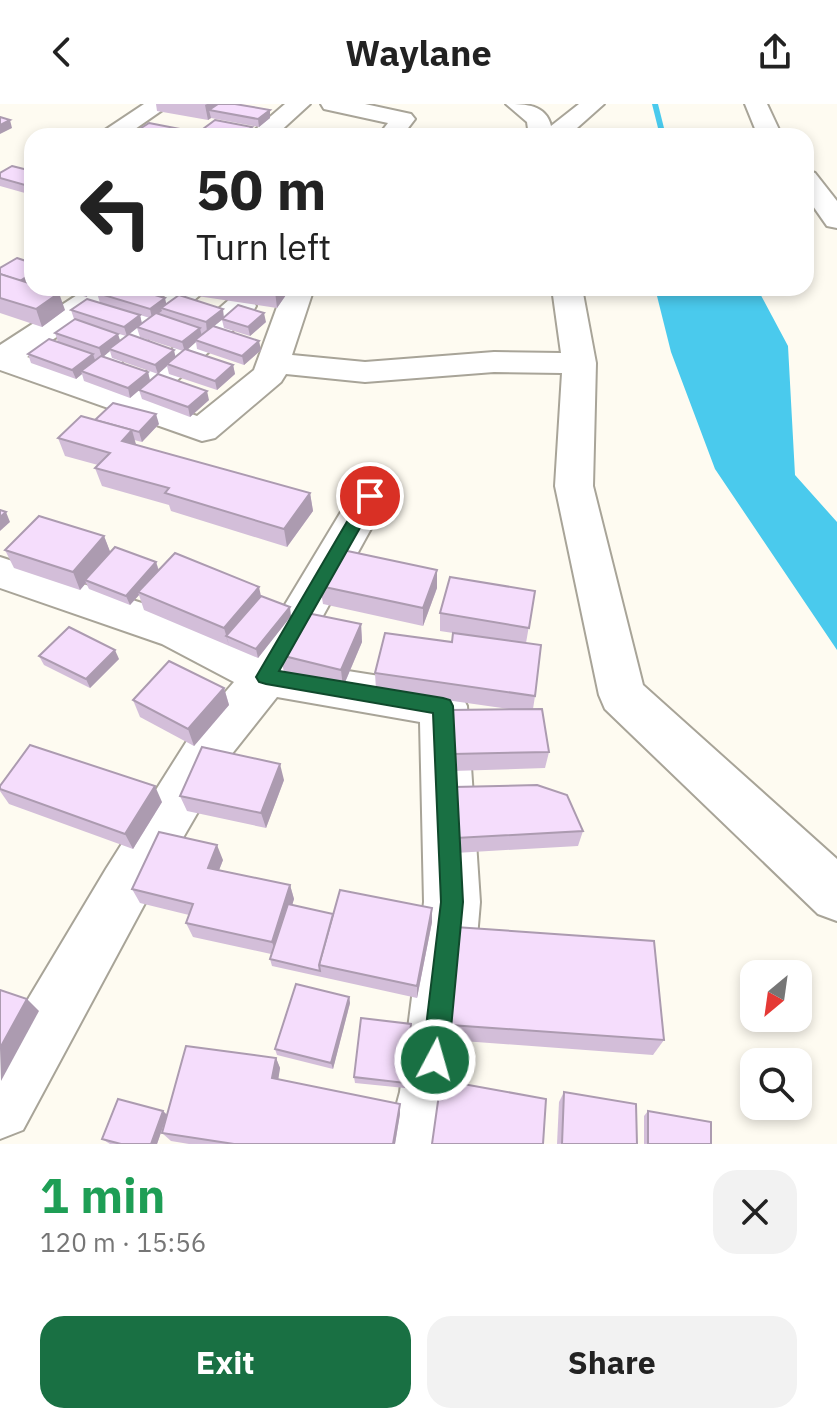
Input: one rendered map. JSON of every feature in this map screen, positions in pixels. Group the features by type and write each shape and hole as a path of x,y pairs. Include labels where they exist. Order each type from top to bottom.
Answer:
{"street":[{"path":"121,128 160,104"},
{"path":"270,128 299,104"},
{"path":"332,104 403,119 396,128"},
{"path":"517,104 538,119 540,128"},
{"path":"563,128 593,104"},
{"path":"756,104 766,128"},
{"path":"814,189 837,220"},
{"path":"1,359 97,296"},
{"path":"75,384 184,296"},
{"path":"1,359 202,430 269,375 296,296"},
{"path":"568,296 579,363 574,486 622,695 837,895"},
{"path":"130,404 241,306"},
{"path":"273,363 365,372 494,362 579,363"},
{"path":"0,1107 117,901 214,740 266,677 370,496"},
{"path":"4,578 141,600 178,632 266,677 443,706 452,902 432,1092 419,1144"}],"water":[{"path":"657,296 761,296 788,346 795,475 837,522 837,650 715,469 671,352"}],"building":[{"path":"218,104 270,110 258,119 209,110"},
{"path":"215,120 252,127 251,128 204,128"},
{"path":"149,123 175,128 141,128"},
{"path":"12,166 24,169 24,185 0,178 0,173"},
{"path":"17,258 24,260 24,278 20,281 0,274 0,268"},
{"path":"0,274 24,282 24,296 55,296 36,309 0,298"},
{"path":"107,296 165,298 150,309"},
{"path":"182,296 223,309 206,322 161,308"},
{"path":"87,299 140,315 124,327 71,310"},
{"path":"238,305 264,313 248,327 222,319"},
{"path":"156,313 200,328 182,342 137,327"},
{"path":"75,319 118,334 99,348 55,333"},
{"path":"213,326 259,341 242,356 195,340"},
{"path":"129,334 174,350 155,365 109,349"},
{"path":"49,339 93,354 72,370 28,354"},
{"path":"185,349 233,365 215,381 167,364"},
{"path":"101,356 148,372 128,388 81,371"},
{"path":"158,374 207,391 188,407 139,390"},
{"path":"113,403 156,414 139,432 95,420"},
{"path":"81,416 132,430 122,441 310,493 284,529 165,493 169,488 95,468 110,453 58,438"},
{"path":"39,516 104,536 73,572 5,550"},
{"path":"115,547 156,562 126,596 85,580"},
{"path":"338,549 437,570 423,608 320,586"},
{"path":"175,553 259,587 224,628 138,592"},
{"path":"450,577 535,591 529,628 440,613"},
{"path":"261,596 290,607 256,649 226,636"},
{"path":"302,612 361,624 341,670 280,655"},
{"path":"69,627 115,650 86,679 39,656"},
{"path":"385,633 452,642 453,633 541,645 535,696 375,673"},
{"path":"169,661 224,688 188,729 133,700"},
{"path":"542,709 549,752 453,754 450,710"},
{"path":"30,745 155,786 125,834 0,789"},
{"path":"202,747 280,764 261,813 180,796"},
{"path":"537,785 567,795 583,831 456,838 454,787"},
{"path":"159,832 217,845 208,868 290,885 272,942 186,923 193,904 132,889"},
{"path":"340,890 432,908 417,986 319,965"},
{"path":"288,904 333,914 320,971 270,959"},
{"path":"455,927 654,941 664,1040 450,1025"},
{"path":"296,984 349,997 331,1063 275,1049"},
{"path":"0,990 27,999 0,1048"},
{"path":"361,1018 411,1024 405,1083 354,1077"},
{"path":"186,1046 276,1058 272,1078 400,1104 393,1144 234,1144 162,1133"},
{"path":"441,1080 546,1099 543,1144 432,1144"},
{"path":"564,1092 636,1104 637,1144 562,1144"},
{"path":"118,1099 163,1111 151,1144 121,1144 102,1139"},
{"path":"648,1111 711,1122 711,1144 648,1144"}],"waterway":[{"path":"655,104 661,128"}],"route":[{"path":"370,496 266,677 443,706 452,902 435,1060"}]}
